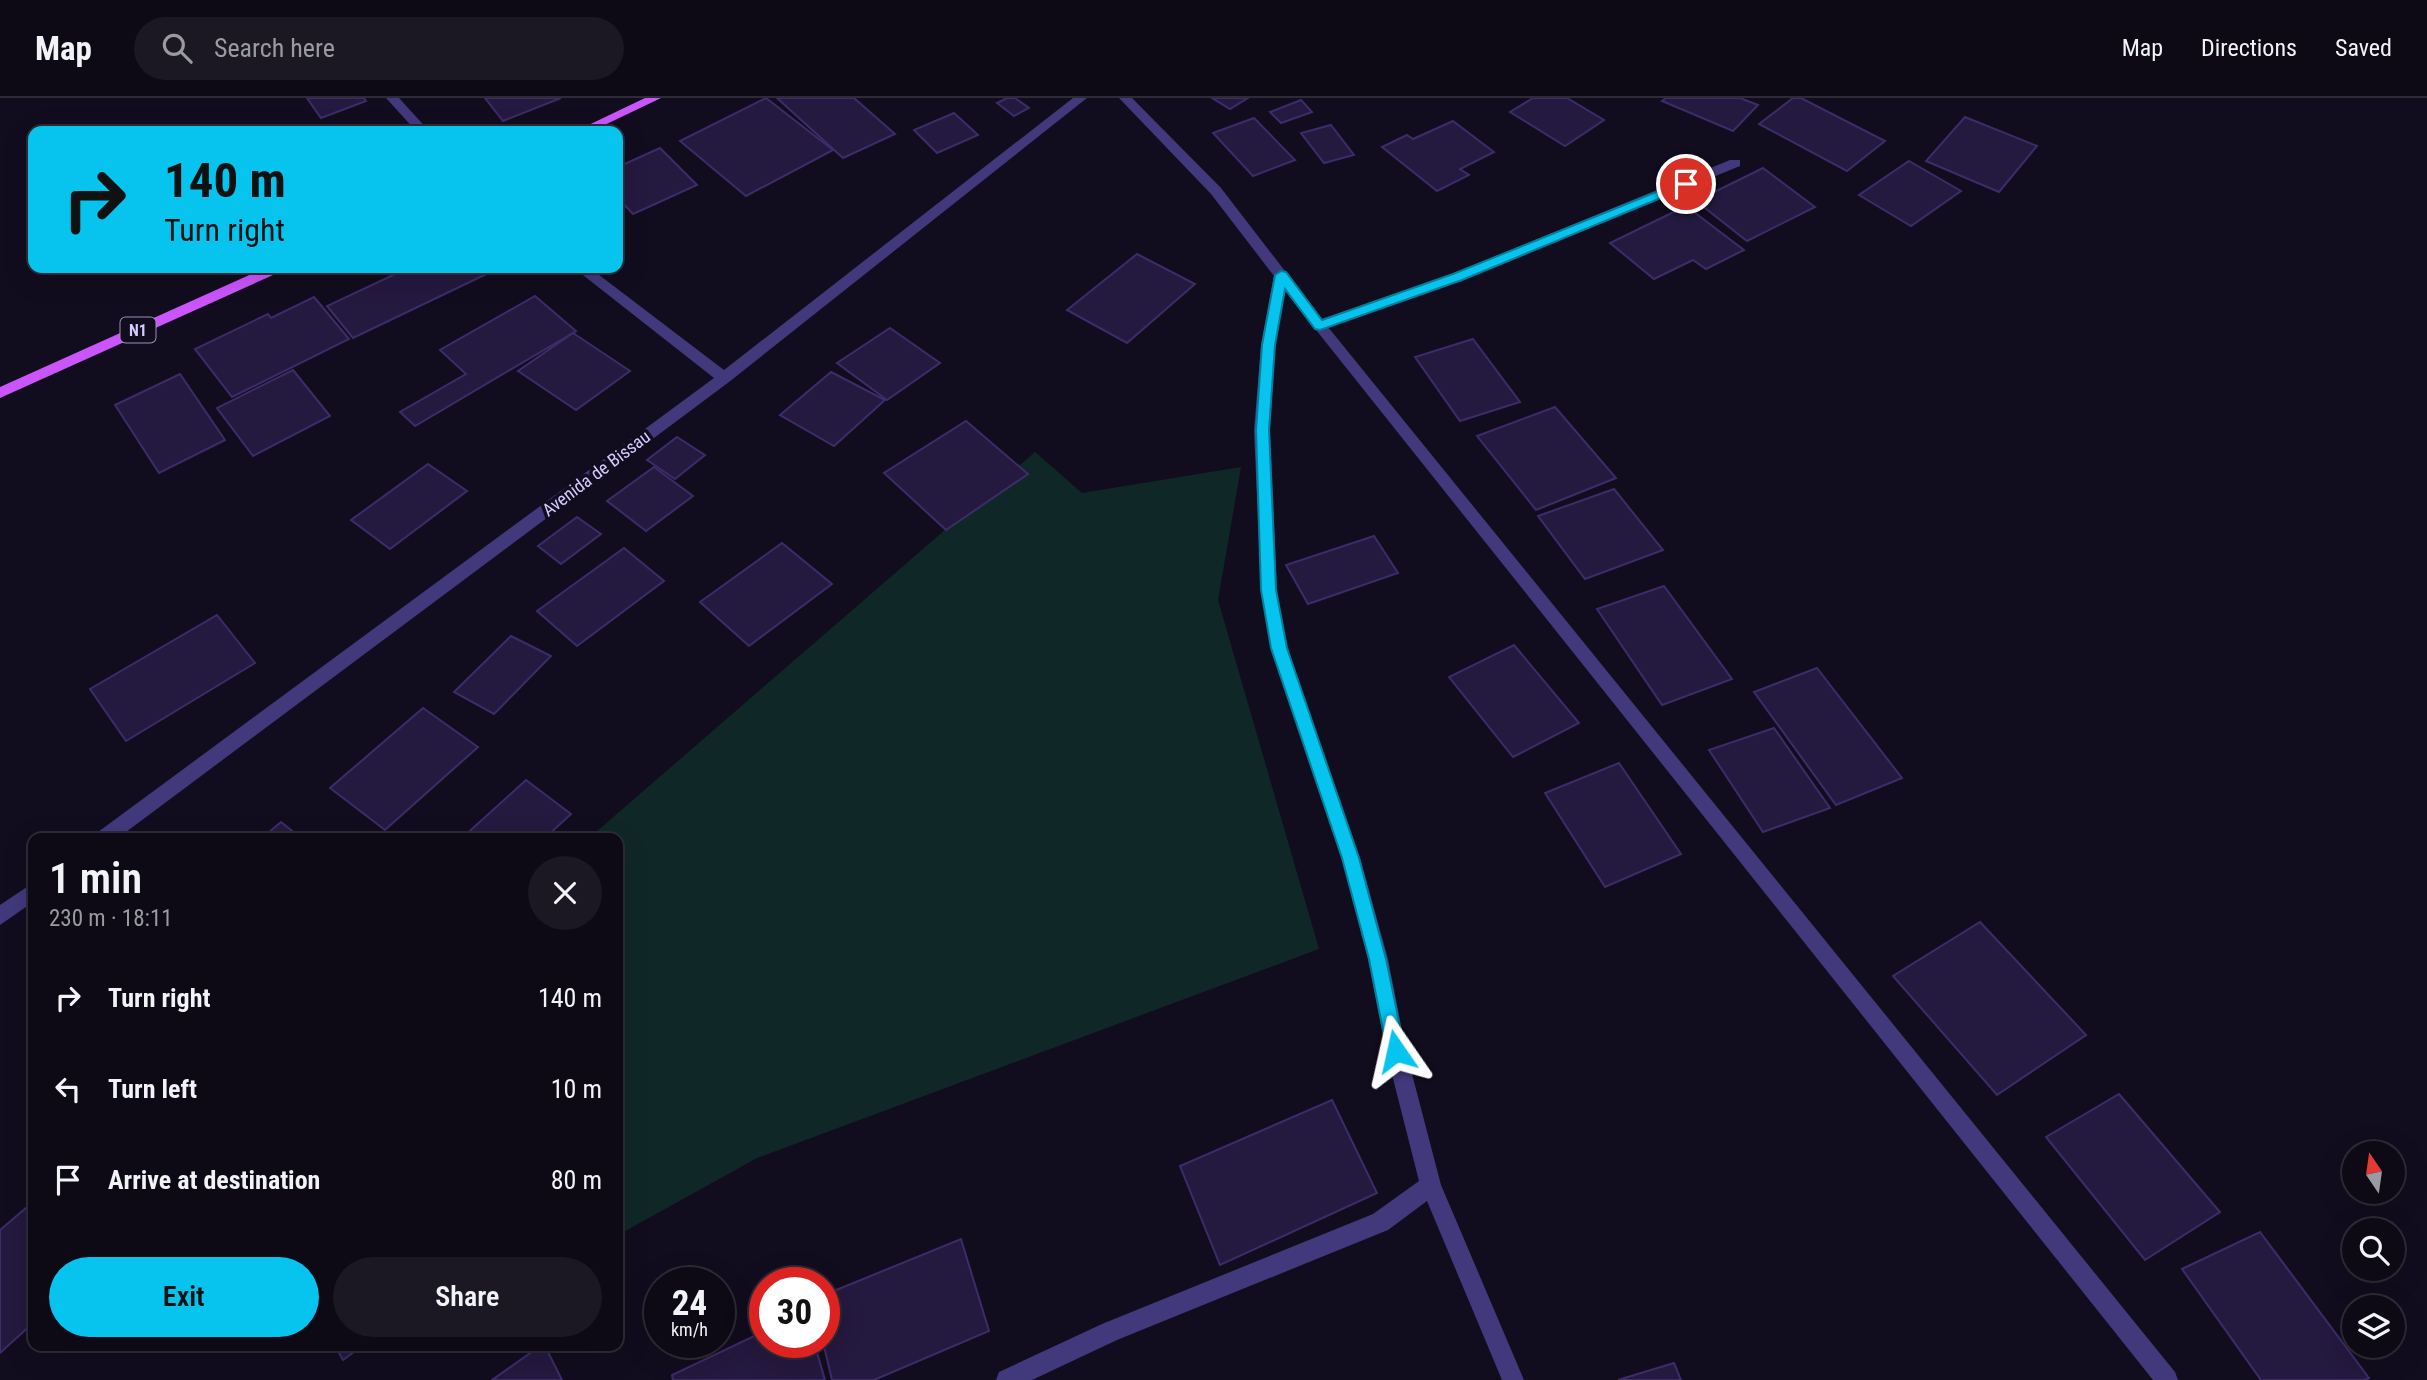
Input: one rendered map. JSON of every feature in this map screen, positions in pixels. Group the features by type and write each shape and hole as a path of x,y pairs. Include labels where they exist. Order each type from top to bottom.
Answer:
{"main road":[{"path":"593,126 655,98"},
{"name":"N1","path":"0,393 266,273"}],"street":[{"path":"392,98 418,126"},
{"name":"Avenida de Bissau","path":"111,833 724,378 1081,98"},
{"path":"1125,98 1216,191 1320,326 2167,1380"},
{"path":"1320,326 1457,277 1735,163"},
{"path":"588,273 724,378"},
{"path":"1281,275 1268,345 1262,430 1269,590 1279,648 1354,870 1378,959 1396,1051 1432,1185 1513,1380"},
{"path":"0,916 28,895"},
{"path":"1007,1380 1110,1332 1381,1222 1432,1185"}],"green space":[{"path":"1035,452 1082,493 1241,467 1218,600 1319,949 757,1158 623,1232 623,833 595,833"}],"building":[{"path":"307,98 364,98 366,101 321,118"},
{"path":"485,98 561,98 503,121"},
{"path":"766,98 833,150 746,196 680,141"},
{"path":"777,98 854,98 895,134 843,158"},
{"path":"1007,98 1015,98 1029,108 1014,116 997,103"},
{"path":"1212,98 1248,98 1230,109"},
{"path":"1533,98 1567,98 1604,120 1565,146 1510,112"},
{"path":"1666,98 1740,98 1758,105 1733,131 1662,101"},
{"path":"1793,98 1801,98 1885,141 1847,171 1759,124"},
{"path":"1301,100 1312,112 1281,123 1270,112"},
{"path":"954,113 978,135 937,153 914,130"},
{"path":"1965,117 2037,146 1999,192 1926,161"},
{"path":"1254,118 1295,160 1253,176 1213,133"},
{"path":"1453,121 1494,152 1460,169 1469,175 1437,191 1382,147 1407,135 1413,139"},
{"path":"1331,125 1354,155 1324,163 1301,133"},
{"path":"660,148 697,185 633,214 623,203 623,165"},
{"path":"1909,161 1961,191 1911,226 1859,195"},
{"path":"1763,168 1815,207 1747,241 1696,201"},
{"path":"1686,206 1744,250 1706,269 1693,260 1654,279 1610,243"},
{"path":"1137,254 1195,284 1127,343 1067,310"},
{"path":"397,273 489,273 353,338 327,306"},
{"path":"535,296 576,331 415,426 400,412 466,374 440,350"},
{"path":"314,297 349,339 232,397 195,349 268,314 271,318"},
{"path":"890,328 940,363 887,400 837,363"},
{"path":"573,333 630,371 576,410 518,371"},
{"path":"1473,339 1520,402 1460,421 1415,357"},
{"path":"293,370 330,416 253,456 217,408"},
{"path":"831,372 885,400 834,446 780,415"},
{"path":"180,374 225,440 159,473 115,405"},
{"path":"1555,407 1616,478 1536,510 1477,436"},
{"path":"966,421 1028,474 946,530 884,473"},
{"path":"677,437 705,455 675,479 647,460"},
{"path":"428,464 467,491 390,549 351,520"},
{"path":"654,467 693,496 646,531 607,501"},
{"path":"1614,489 1663,550 1585,579 1538,516"},
{"path":"577,517 601,534 561,564 538,546"},
{"path":"1374,536 1398,573 1308,604 1286,565"},
{"path":"782,543 832,584 749,646 700,602"},
{"path":"624,548 664,581 577,646 537,611"},
{"path":"1664,586 1732,679 1662,705 1597,609"},
{"path":"217,615 255,663 126,741 90,689"},
{"path":"511,636 551,656 494,714 454,692"},
{"path":"1514,645 1579,723 1513,757 1449,677"},
{"path":"1817,668 1902,778 1836,805 1754,692"},
{"path":"423,708 478,747 385,830 330,788"},
{"path":"1774,728 1830,808 1763,832 1709,750"},
{"path":"1619,763 1681,854 1605,887 1545,793"},
{"path":"526,780 571,814 550,833 468,833"},
{"path":"281,822 295,833 268,833"},
{"path":"1980,922 2086,1035 1997,1095 1893,976"},
{"path":"2119,1094 2220,1212 2145,1260 2046,1137"},
{"path":"1332,1100 1377,1193 1220,1265 1180,1166"},
{"path":"28,1206 28,1328 0,1353 0,1230"},
{"path":"2260,1232 2342,1342 2342,1358 2354,1358 2369,1378 2261,1380 2182,1269"},
{"path":"961,1239 989,1331 874,1380 832,1380 827,1358 840,1358 840,1288"},
{"path":"749,1339 749,1358 819,1358 825,1380 673,1380 672,1375 708,1358 735,1358 735,1345"},
{"path":"338,1351 355,1351 343,1360"},
{"path":"533,1351 548,1351 562,1380 492,1380"},
{"path":"1674,1363 1681,1380 1618,1380"}],"route":[{"path":"1396,1051 1378,959 1351,858 1279,648 1269,590 1262,430 1268,345 1281,275 1320,326 1457,277 1686,184"}]}
